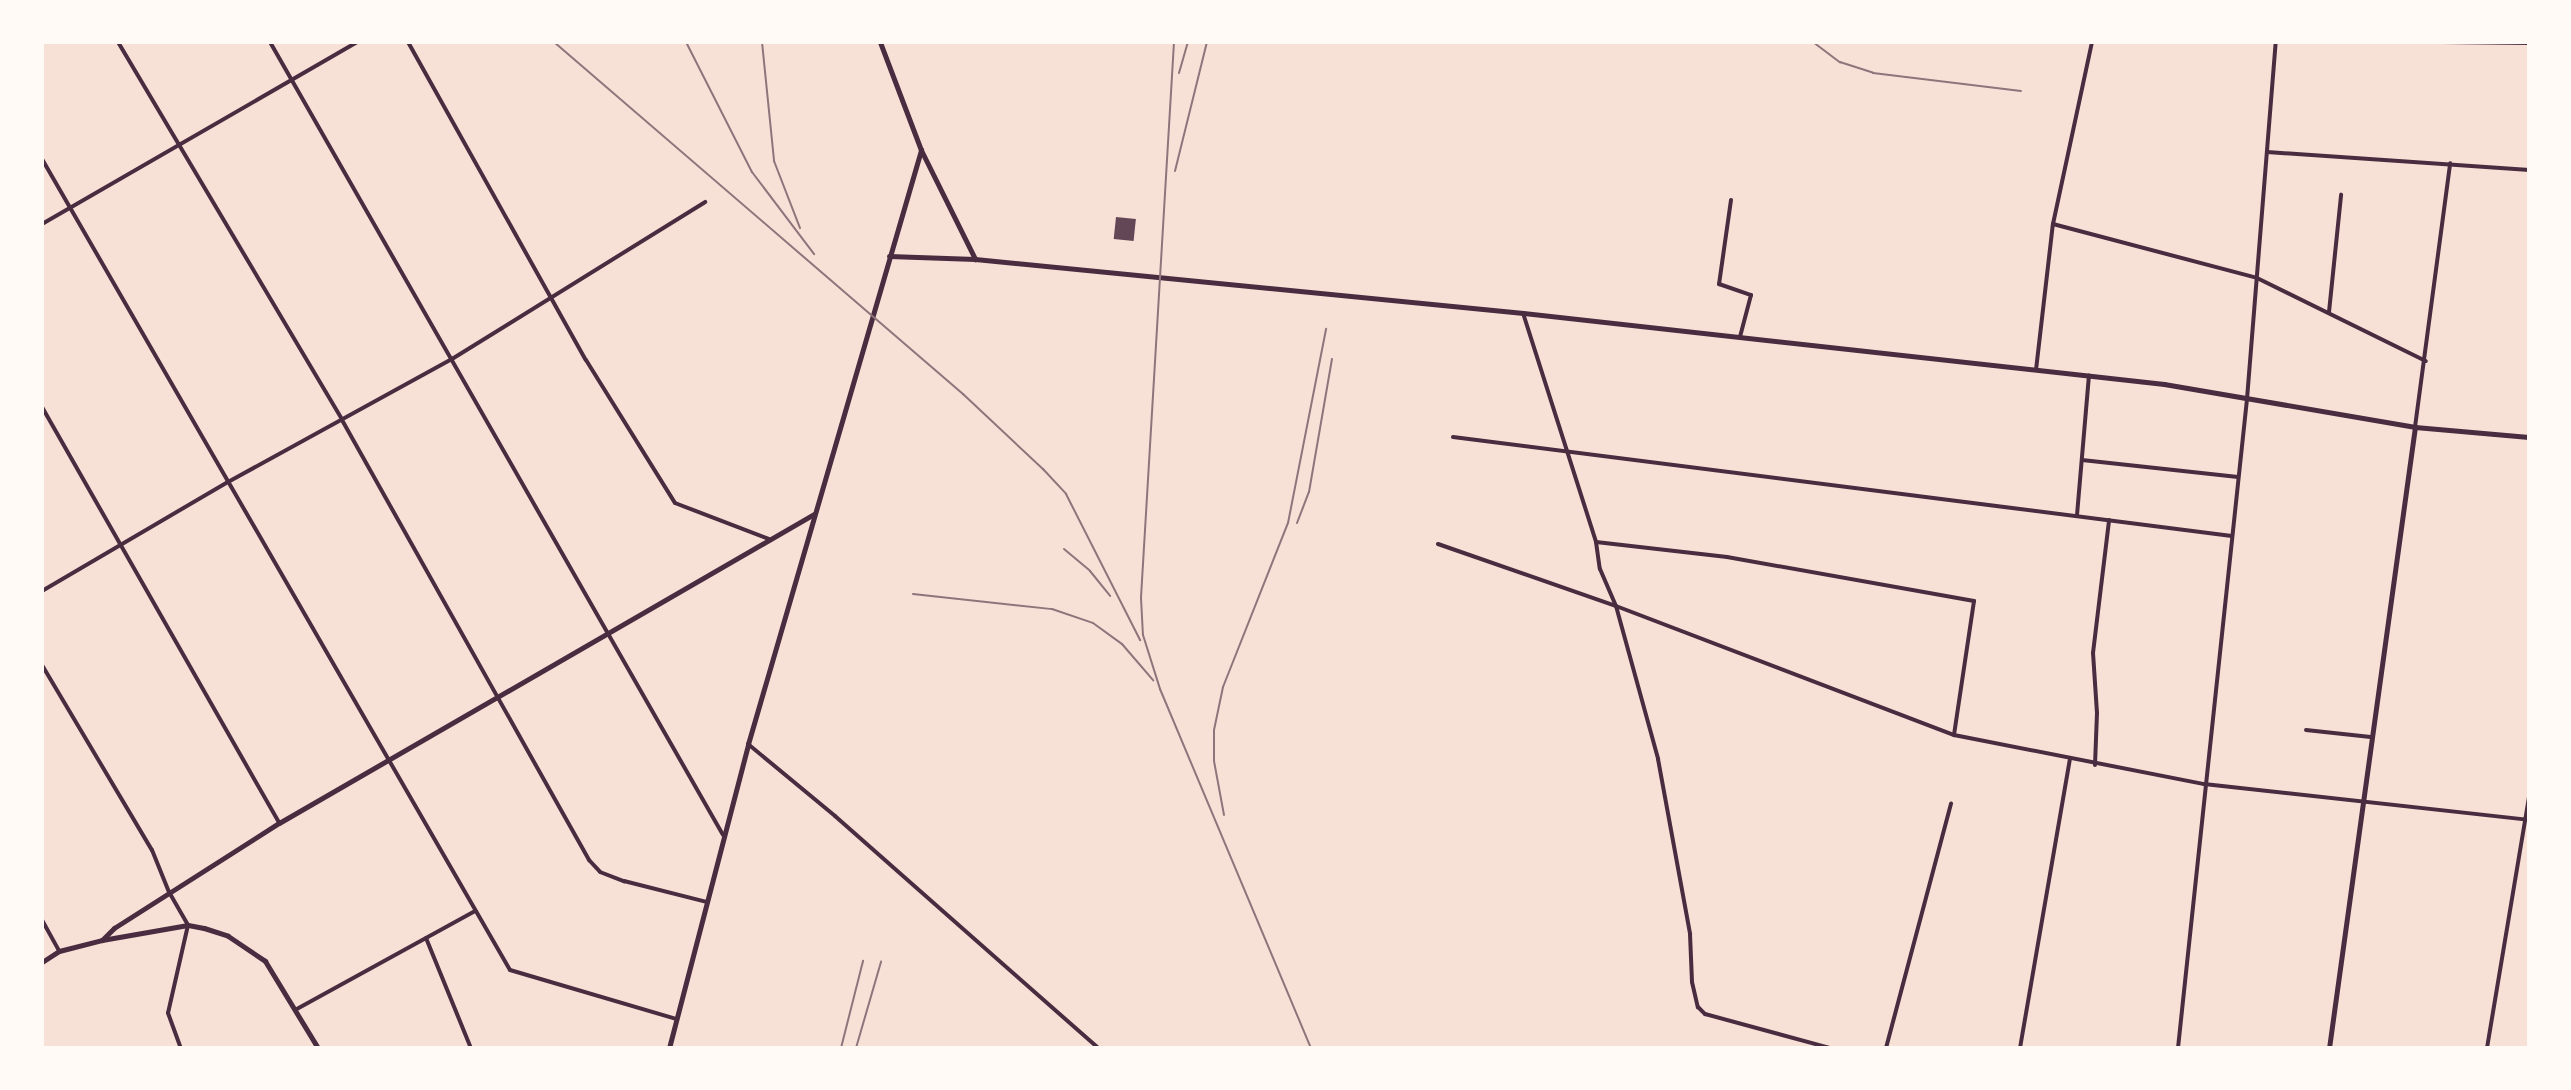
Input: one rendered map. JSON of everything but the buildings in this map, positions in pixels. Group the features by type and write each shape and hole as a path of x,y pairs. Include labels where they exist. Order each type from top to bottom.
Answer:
{"street":[{"path":"118,42 176,145 342,420 589,860 600,872 707,902"},
{"path":"270,42 723,835"},
{"path":"42,224 357,42"},
{"path":"408,42 551,298 675,503 770,540"},
{"path":"880,42 921,150 975,259"},
{"path":"2036,370 2053,224 2092,42"},
{"path":"2178,1048 2247,399 2276,42"},
{"path":"2442,42 2529,43"},
{"path":"669,1048 748,744 921,150"},
{"path":"2267,152 2529,170"},
{"path":"42,159 510,970 677,1019"},
{"path":"2329,1048 2426,361 2450,163"},
{"path":"2329,312 2341,195"},
{"path":"1731,200 1719,284 1751,295 1740,337"},
{"path":"42,591 228,482 452,359 705,202"},
{"path":"2053,224 2257,278 2426,361"},
{"path":"889,256 975,259 1523,313 2089,376 2415,427 2529,437"},
{"path":"1523,313 1596,542 1600,569 1616,606 1658,759 1690,934 1692,982 1698,1007 1705,1014 1826,1047"},
{"path":"2077,515 2089,376"},
{"path":"42,407 279,823"},
{"path":"1453,437 2232,536"},
{"path":"2082,460 2238,477"},
{"path":"102,940 114,928 279,823 815,514"},
{"path":"2095,765 2097,713 2093,653 2109,519"},
{"path":"1596,542 1727,557 1974,601 1954,735"},
{"path":"1438,544 1616,606 1954,735 2204,784 2528,820"},
{"path":"42,665 152,850 169,892 188,925 168,1013 181,1048"},
{"path":"2306,730 2371,737"},
{"path":"748,744 835,816 1098,1048"},
{"path":"2020,1048 2070,760"},
{"path":"2487,1048 2528,820 2529,797"},
{"path":"1886,1048 1951,803"},
{"path":"295,1010 475,911"},
{"path":"42,920 59,951"},
{"path":"42,962 59,951 102,940 188,925 228,936 265,961 279,979 318,1048"},
{"path":"426,938 471,1048"}],"railway":[{"path":"554,42 963,394 1043,469 1066,494 1140,640"},
{"path":"686,42 752,172 814,254"},
{"path":"762,42 774,161 800,228"},
{"path":"1174,42 1141,598 1143,635 1160,689 1311,1048"},
{"path":"1179,73 1188,42"},
{"path":"1175,171 1207,42"},
{"path":"1813,42 1840,62 1873,73 2021,91"},
{"path":"1224,815 1214,761 1214,730 1223,687 1288,523 1326,329"},
{"path":"1297,523 1309,492 1332,359"},
{"path":"1064,549 1090,571 1110,596"},
{"path":"913,594 1052,609 1093,623 1122,644 1153,680"},
{"path":"841,1048 863,961"},
{"path":"856,1048 881,962"}]}
